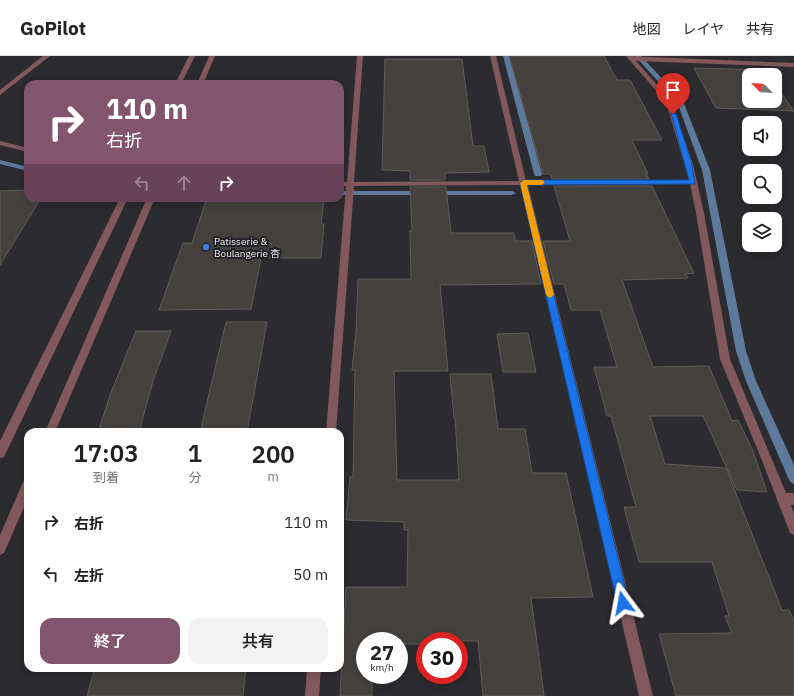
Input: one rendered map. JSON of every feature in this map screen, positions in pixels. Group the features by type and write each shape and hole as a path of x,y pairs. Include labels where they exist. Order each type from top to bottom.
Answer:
{"street":[{"path":"0,93 47,56"},
{"path":"180,80 192,56"},
{"path":"202,80 212,56"},
{"path":"331,428 360,56"},
{"path":"493,56 646,696"},
{"path":"635,58 794,65"},
{"path":"635,58 669,102 689,164 693,182 725,359 788,499 794,529"},
{"path":"0,143 24,149"},
{"path":"344,186 349,189 524,183 693,182"},
{"path":"0,453 122,202"},
{"path":"52,428 149,202"},
{"path":"0,549 24,493"},
{"path":"312,696 314,672"}],"building":[{"path":"509,56 604,56 617,80 630,80 662,140 632,140 649,179 552,179 550,174 543,174"},
{"path":"385,59 462,59 473,146 484,146 489,172 445,173 445,180 410,180 410,171 382,170"},
{"path":"694,68 742,69 742,108 782,108 782,94 794,111 716,108"},
{"path":"554,186 652,186 694,273 685,274 688,278 622,280 653,367 709,366 732,421 738,420 753,451 767,492 737,490 703,416 650,416 665,464 726,468 782,610 789,610 794,621 794,696 676,696 659,634 732,633 725,616 729,616 712,562 639,562 624,507 636,507 611,416 607,416 594,367 617,367 600,310 571,310 564,284 554,284 543,241 570,241"},
{"path":"410,187 446,187 451,233 514,233 515,241 532,241 541,284 440,285 448,371 394,371 397,480 459,480 455,418 450,374 491,374 498,429 525,429 532,473 566,473 593,597 531,598 544,696 483,696 478,641 468,641 468,632 416,632 416,644 408,644 408,632 356,632 356,684 372,684 372,696 340,696 341,672 344,672 346,587 407,587 408,530 404,530 404,522 346,520 350,477 353,477 355,370 352,370 356,331 358,279 411,279 410,231 412,231"},
{"path":"24,190 24,202 39,202 0,265 0,191"},
{"path":"206,202 324,202 321,224 324,224 321,258 261,258 251,309 159,310 183,243 192,243"},
{"path":"226,322 267,322 248,428 201,428"},
{"path":"136,331 171,331 153,381 140,428 99,428 112,390"},
{"path":"528,333 536,372 503,372 497,334"},
{"path":"94,672 246,672 243,696 87,696"}],"waterway":[{"path":"506,56 538,174"},
{"path":"638,56 680,101 706,170 741,351 751,381 794,478"},
{"path":"0,162 24,168"},
{"path":"344,193 512,193"}],"slow traffic":[{"path":"542,182 524,183 550,295"}],"place":[{"name":"Patisserie & Boulangerie 杏","path":"206,247"}],"route":[{"path":"623,603 524,183 693,182 689,164 673,114"}]}
